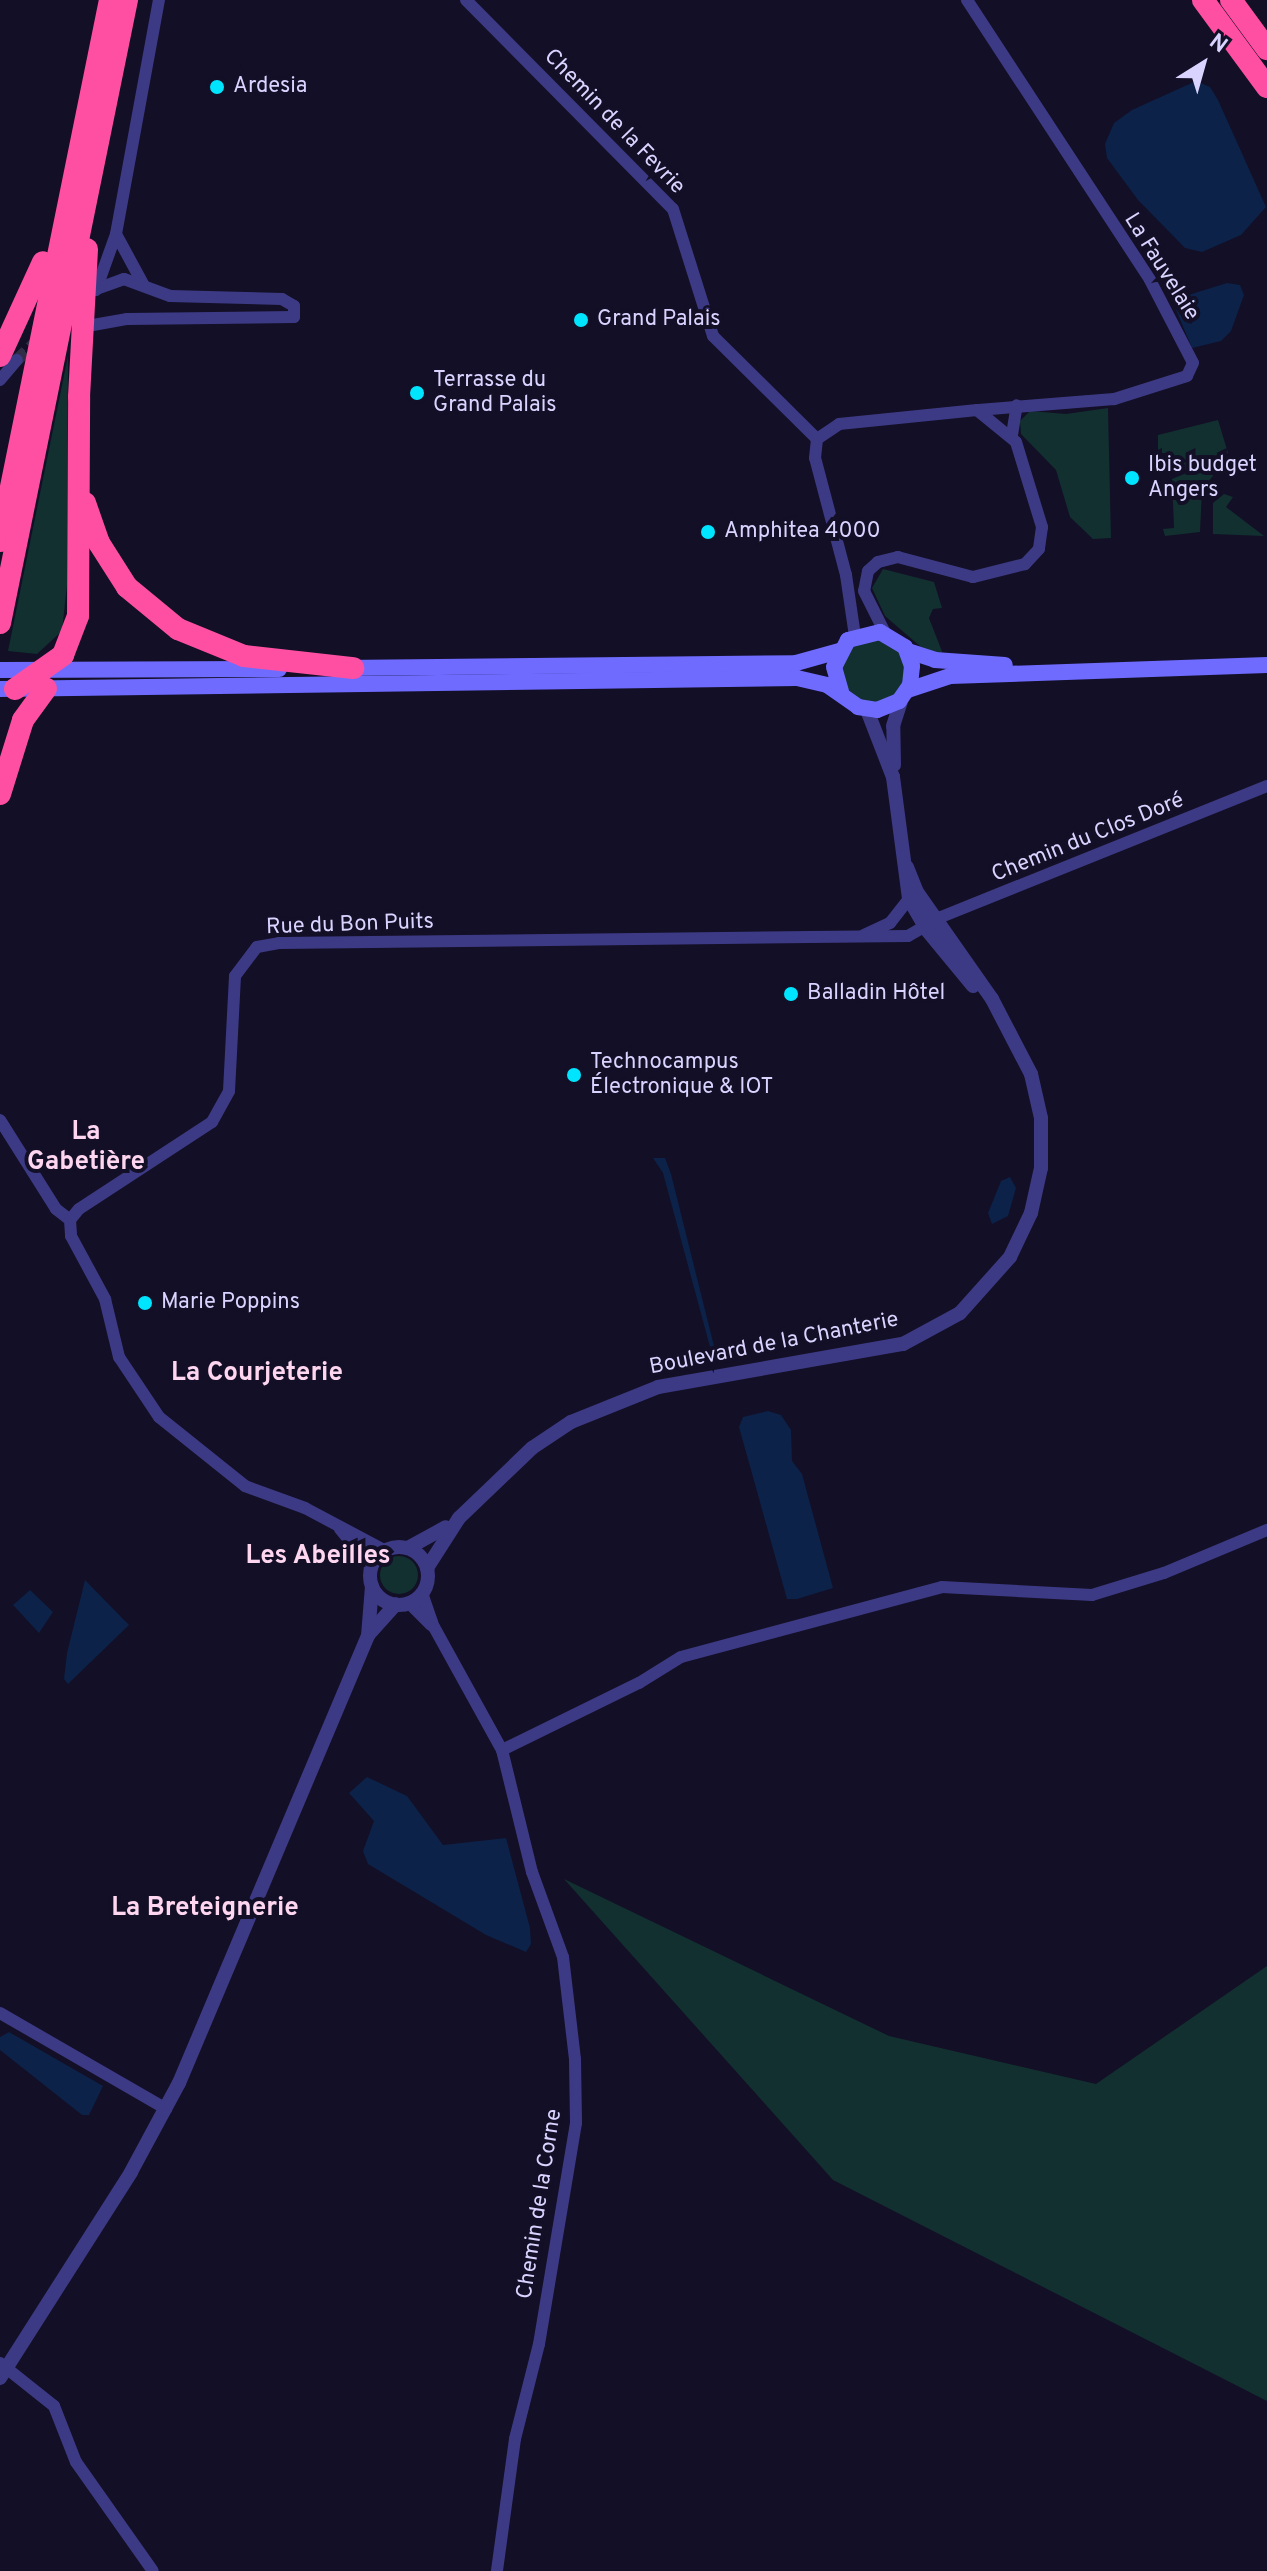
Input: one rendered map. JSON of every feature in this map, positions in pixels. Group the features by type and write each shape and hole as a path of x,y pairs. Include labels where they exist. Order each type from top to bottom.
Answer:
{"highway":[{"path":"0,541 110,0"},
{"path":"0,623 127,0"},
{"path":"1203,0 1267,87"},
{"path":"1231,0 1267,49"},
{"path":"8,358 39,277 83,131"},
{"path":"0,794 23,720 74,637 78,616 78,478 88,319 87,192"},
{"path":"78,478 99,543 127,587 160,618 223,650 353,668"},
{"path":"8,689 46,679"}],"main road":[{"path":"0,670 46,679 556,674 796,663 839,651 855,636 885,633 908,651 935,660 1037,670"},
{"path":"839,651 833,671 842,695"},
{"path":"905,694 913,671 908,651"},
{"path":"46,679 353,668 797,678 842,695 867,710 886,708 905,694 950,676 1037,670 1267,665"}],"street":[{"path":"97,289 119,279 143,284 170,296 282,299 294,306 294,317 88,319 97,289 116,234 159,0"},
{"name":"Chemin de la Fevrie","path":"466,0 673,209 713,336 817,439"},
{"name":"La Fauvelaie","path":"817,439 839,424 1017,405 1114,399 1187,376 1193,363 1150,280 967,0"},
{"path":"116,234 143,284"},
{"path":"0,380 8,358"},
{"path":"885,633 864,591 868,571 878,562 898,557 973,577 1025,564 1039,549 1042,527 1012,435 1017,405"},
{"path":"977,410 1012,435"},
{"path":"817,439 815,458 842,560 855,636"},
{"path":"893,777 893,726 905,694"},
{"path":"867,710 893,777"},
{"name":"Boulevard de la Chanterie","path":"408,1548 459,1518 532,1448 594,1410 680,1382 903,1344 960,1313 980,1295 1022,1236 1041,1168 1041,1118 1034,1085 1008,1028 932,924 909,899 893,777"},
{"name":"Chemin du Clos Doré","path":"932,924 1267,786"},
{"name":"Boulevard de la Chanterie","path":"907,867 932,924"},
{"path":"861,936 890,923 909,899"},
{"name":"Rue du Bon Puits","path":"70,1220 79,1209 171,1153 212,1122 229,1091 235,976 257,947 279,943 895,938 932,924"},
{"path":"0,1120 56,1209 70,1220 71,1236 105,1299 119,1357 141,1397 245,1486 384,1550 408,1548 427,1568 422,1593 402,1603 368,1636"},
{"name":"Boulevard de la Chanterie","path":"427,1568 459,1518"},
{"path":"338,1527 372,1568"},
{"path":"502,1750 639,1683 681,1657 942,1587 1092,1595 1164,1573 1267,1530"},
{"path":"153,2571 76,2462 54,2406 2,2370 166,2109 368,1636 372,1568 384,1550"},
{"path":"372,1586 402,1603"},
{"name":"Chemin de la Corne","path":"422,1593 434,1627 502,1750 532,1872 563,1957 576,2094 576,2123 539,2344 515,2439 497,2571"},
{"name":"Chemin de la Corne","path":"402,1603 434,1627"},
{"path":"0,2013 166,2109"}],"green space":[{"path":"68,356 67,585 62,631 37,654 8,651"},
{"path":"1108,408 1111,538 1093,539 1070,517 1056,470 1021,434 1020,421 1030,411 1066,414"},
{"path":"1218,420 1228,453 1172,475 1171,453 1158,453 1158,435"},
{"path":"1228,456 1202,490 1200,532 1165,536 1163,529 1174,528 1172,479"},
{"path":"1224,494 1233,497 1226,507 1264,536 1213,534 1213,503"},
{"path":"883,569 934,582 942,608 933,609 929,618 943,654 921,647 885,616 872,588"},
{"path":"874,639 892,645 900,653 906,671 900,689 892,697 874,703 856,697 848,689 842,671 848,653 856,645"},
{"path":"399,1556 413,1561 418,1575 413,1589 399,1594 385,1589 380,1575 385,1561"},
{"path":"564,1879 889,2036 1096,2084 1267,1966 1267,2401 833,2180"}],"water":[{"path":"1196,81 1210,87 1218,100 1266,207 1241,235 1202,252 1185,248 1138,200 1107,158 1105,144 1114,123 1132,110"},
{"path":"1227,283 1240,285 1244,295 1231,331 1221,341 1192,348 1174,305 1182,297"},
{"path":"653,1158 665,1158 671,1174 717,1358 713,1358 663,1173"},
{"path":"1010,1177 1016,1188 1008,1216 992,1224 988,1213 1001,1181"},
{"path":"768,1411 781,1415 791,1430 792,1461 802,1474 833,1588 797,1599 787,1599 739,1427 743,1417"},
{"path":"85,1580 129,1625 68,1684 64,1679 67,1653"},
{"path":"30,1590 53,1612 39,1633 13,1605"},
{"path":"367,1777 407,1796 443,1845 506,1838 530,1928 531,1944 526,1952 486,1935 368,1864 363,1851 374,1821 349,1793"},
{"path":"9,2032 103,2086 89,2115 82,2115 0,2050 0,2037"}],"tunnel":[{"path":"17,360 41,338"}],"place":[{"name":"Ardesia","path":"217,87"},
{"name":"Grand Palais","path":"581,320"},
{"name":"Terrasse du Grand Palais","path":"417,393"},
{"name":"Ibis budget Angers","path":"1132,478"},
{"name":"Amphitea 4000","path":"708,532"},
{"name":"Balladin Hôtel","path":"791,994"},
{"name":"Technocampus Électronique & IOT","path":"574,1075"},
{"name":"Marie Poppins","path":"145,1303"}],"district":[{"name":"La Gabetière","path":"86,1148"},
{"name":"La Courjeterie","path":"257,1374"},
{"name":"Les Abeilles","path":"318,1557"},
{"name":"La Breteignerie","path":"205,1909"}]}
